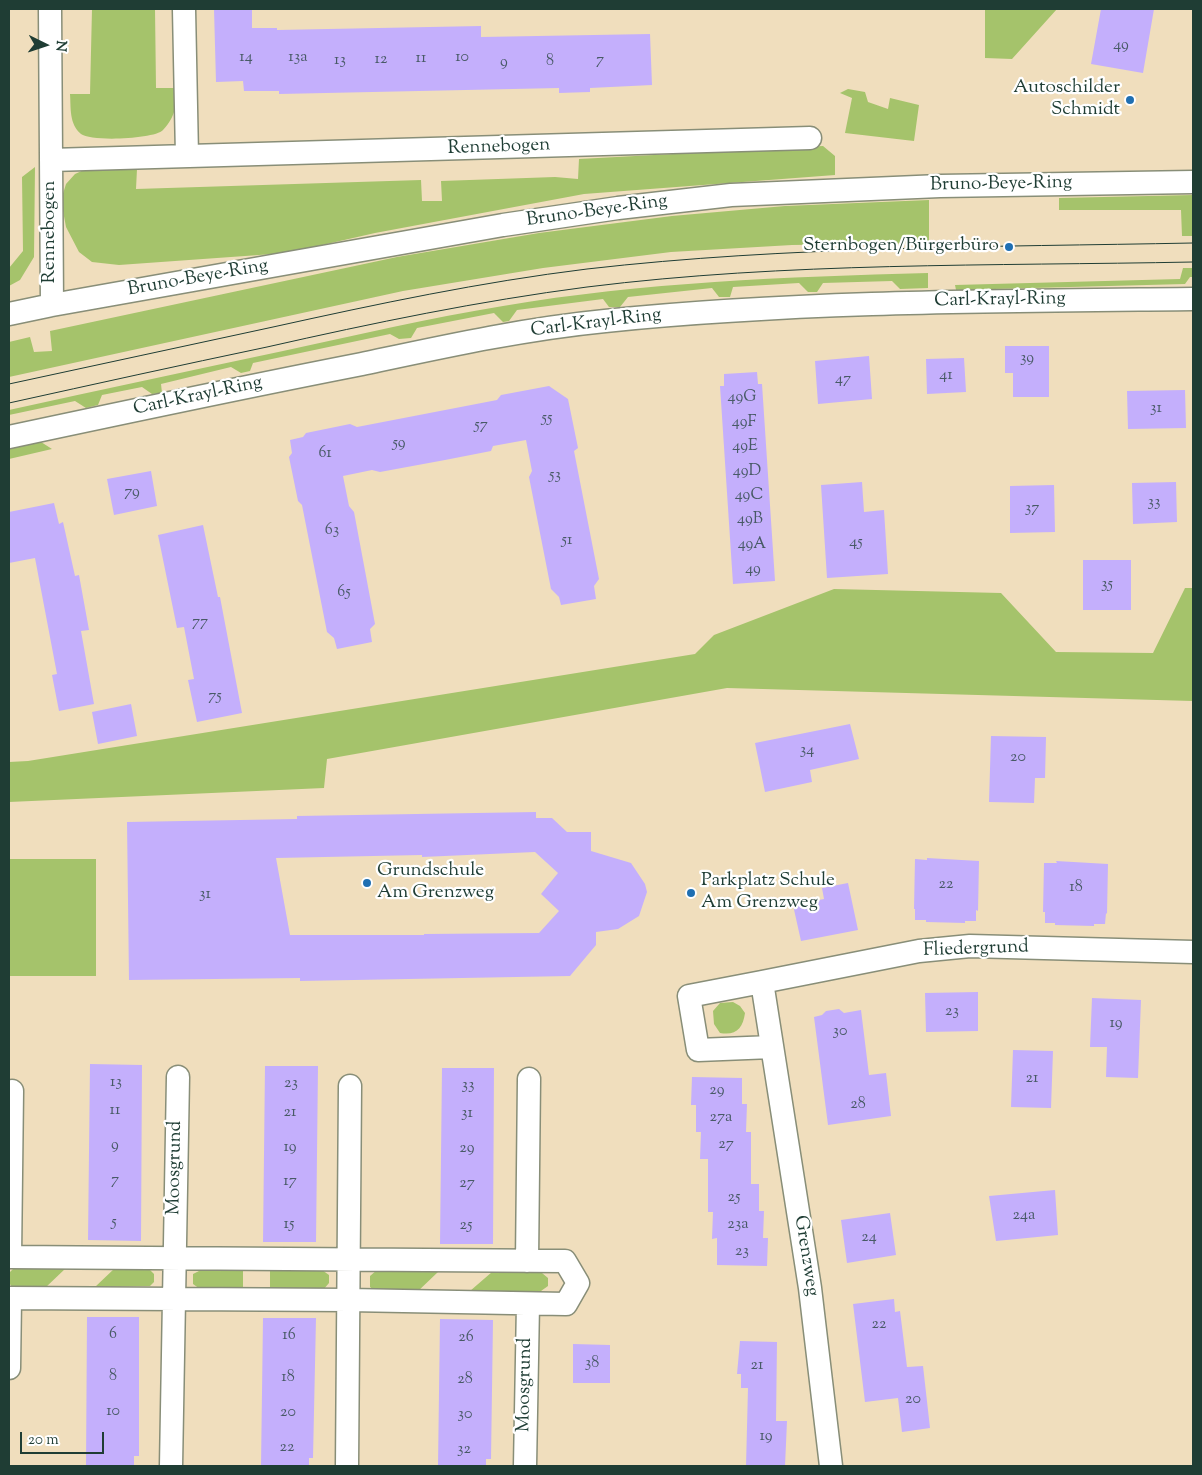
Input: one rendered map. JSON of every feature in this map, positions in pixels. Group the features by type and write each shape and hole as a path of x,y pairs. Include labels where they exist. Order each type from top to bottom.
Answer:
{"street":[{"name":"Rennebogen","path":"50,9 52,305"},
{"path":"184,9 187,156"},
{"name":"Rennebogen","path":"51,160 810,138"},
{"name":"Bruno-Beye-Ring","path":"9,314 503,225 693,199 731,195 940,186 1193,182"},
{"name":"Carl-Krayl-Ring","path":"9,437 494,337 602,321 793,306 1193,299"},
{"name":"Fliedergrund","path":"762,982 919,951 953,947 1193,952"},
{"path":"762,982 689,996 698,1050 772,1047"},
{"name":"Grenzweg","path":"762,982 810,1288 831,1466"},
{"name":"Moosgrund","path":"171,1466 178,1077"},
{"path":"528,1260 529,1079"},
{"path":"347,1466 350,1086"},
{"path":"9,1368 9,1299 349,1300 566,1304 578,1283 565,1260 9,1257 12,1091"},
{"name":"Moosgrund","path":"524,1466 528,1304"}],"green space":[{"path":"92,9 155,9 156,88 177,88 176,106 173,115 163,130 158,133 136,137 97,138 81,134 74,126 71,116 70,94 90,94"},
{"path":"985,9 1057,9 1012,59 985,58"},
{"path":"848,89 865,92 868,102 888,109 890,98 919,105 914,141 845,133 852,98 840,93"},
{"path":"823,146 835,156 835,175 584,194 375,233 287,253 119,265 92,262 79,252 66,227 61,200 66,184 75,174 86,169 137,169 136,189 421,180 422,201 442,201 441,181 555,177 578,179 579,159"},
{"path":"35,167 34,257 20,280 9,286 9,268 23,251 22,177"},
{"path":"1193,195 1193,236 1182,236 1181,210 1059,210 1059,198"},
{"path":"929,200 929,243 792,245 671,252 543,268 403,291 9,377 9,342 30,337 34,352 52,351 50,331 397,257 539,233 672,216 785,206"},
{"path":"1183,268 1193,268 1193,277 1190,277 1185,284 956,290 955,285 1180,279"},
{"path":"928,273 928,288 900,289 892,281 823,283 817,292 808,292 799,283 733,287 730,297 719,297 712,288 628,297 620,307 609,307 603,299 517,310 509,321 503,322 494,313 417,328 411,338 399,339 390,334 253,363 250,371 241,373 231,367 161,384 162,393 152,394 142,387 102,395 98,405 86,408 75,401 9,415 9,410 421,321 556,298 608,291 715,282 821,276"},
{"path":"41,442 52,449 9,459 9,449"},
{"path":"1185,588 1193,588 1193,701 727,688 327,759 324,788 9,802 9,762 28,761 695,654 714,635 834,589 1001,593 1056,652 1153,653"},
{"path":"9,859 96,859 96,976 9,976"},
{"path":"733,1002 740,1006 745,1013 742,1023 738,1030 734,1032 720,1033 714,1024 713,1011 720,1003"},
{"path":"66,1268 45,1288 13,1288 9,1283 9,1273 13,1269"},
{"path":"115,1268 150,1270 154,1274 154,1282 150,1286 95,1287"},
{"path":"270,1270 322,1270 329,1275 329,1283 323,1290 270,1290"},
{"path":"377,1270 438,1272 416,1293 375,1291 370,1287 370,1276"},
{"path":"199,1271 243,1271 243,1290 200,1289 193,1284 193,1274"},
{"path":"492,1272 542,1273 548,1278 548,1286 541,1291 470,1291"}],"building":[{"path":"214,9 252,9 252,28 277,28 277,30 481,26 481,37 650,34 652,85 590,88 590,92 559,93 559,88 279,94 279,91 244,91 243,81 216,82"},
{"path":"1101,9 1154,9 1143,73 1091,64"},
{"path":"1005,346 1049,346 1049,397 1013,397 1013,373 1005,373"},
{"path":"869,356 872,399 818,404 815,361"},
{"path":"964,358 966,392 927,394 926,359"},
{"path":"757,372 758,384 762,384 775,581 733,584 720,386 724,386 724,374"},
{"path":"549,386 568,399 578,448 574,451 599,579 594,586 596,599 561,605 559,597 551,589 529,477 532,471 526,440 493,446 491,451 380,472 372,470 343,476 349,506 354,512 375,624 370,629 372,642 337,649 334,638 327,632 302,505 298,501 289,457 292,453 290,440 303,437 306,433 350,424 357,427 497,400 501,395"},
{"path":"1185,390 1186,428 1128,429 1127,391"},
{"path":"151,471 157,506 114,515 107,479"},
{"path":"862,482 864,512 884,510 888,574 827,578 821,485"},
{"path":"1176,482 1177,522 1133,524 1132,483"},
{"path":"1054,485 1055,532 1010,533 1010,486"},
{"path":"54,503 59,524 63,522 75,576 79,575 89,630 81,631 94,704 59,711 52,675 57,674 35,558 9,563 9,512"},
{"path":"203,525 218,597 220,597 242,713 197,722 188,680 194,679 184,627 177,628 158,535"},
{"path":"1083,560 1131,560 1131,610 1083,610"},
{"path":"131,704 137,736 98,744 92,712"},
{"path":"850,724 859,759 810,770 812,782 765,792 755,743"},
{"path":"991,736 1046,737 1045,778 1035,778 1034,803 989,802"},
{"path":"536,812 536,818 552,818 567,832 591,832 591,851 631,863 645,884 647,892 639,916 618,929 596,932 596,945 570,976 300,981 300,978 129,980 127,822 297,819 297,816","holes":["535,852 558,873 541,894 559,911 539,933 290,935 276,858 422,855 422,857"]},
{"path":"927,858 979,861 976,921 965,921 965,923 915,920 915,859 927,860"},
{"path":"1056,861 1108,864 1105,924 1094,924 1094,926 1045,923 1045,912 1043,912 1044,863 1057,863"},
{"path":"848,883 858,930 801,941 793,905 824,899 822,888"},
{"path":"978,992 978,1031 926,1032 925,993"},
{"path":"1092,998 1141,1000 1138,1078 1106,1077 1107,1047 1090,1047"},
{"path":"839,1009 844,1013 861,1010 869,1075 886,1073 891,1116 828,1125 814,1017 822,1015 826,1011"},
{"path":"1013,1050 1053,1051 1051,1108 1011,1107"},
{"path":"90,1064 142,1065 141,1241 88,1240"},
{"path":"265,1066 318,1066 316,1242 263,1242"},
{"path":"442,1068 494,1068 493,1244 440,1244"},
{"path":"692,1077 742,1078 742,1104 747,1104 746,1132 751,1132 751,1184 759,1184 759,1211 764,1211 763,1238 768,1238 767,1266 717,1265 717,1238 712,1239 713,1212 708,1212 708,1159 700,1159 701,1132 696,1132 696,1105 691,1105"},
{"path":"1055,1190 1058,1235 996,1241 989,1196"},
{"path":"890,1213 896,1255 847,1263 841,1220"},
{"path":"894,1299 895,1312 900,1311 907,1367 923,1366 930,1428 902,1432 898,1398 865,1402 853,1304"},
{"path":"87,1317 139,1317 139,1456 134,1456 134,1466 86,1466"},
{"path":"263,1318 316,1318 313,1458 309,1458 309,1466 261,1466"},
{"path":"440,1319 493,1320 491,1459 486,1459 486,1466 438,1466"},
{"path":"740,1341 777,1342 776,1421 787,1421 785,1466 746,1466 748,1388 741,1388 741,1374 737,1374"},
{"path":"573,1344 610,1345 610,1383 573,1383"}],"tram line":[{"path":"9,384 390,302 508,280 587,269 662,261 814,252 1193,243"},
{"path":"9,403 386,321 506,299 587,287 662,279 813,269 1193,262"}],"place":[{"name":"Autoschilder Schmidt","path":"1130,100"},
{"name":"Sternbogen/Bürgerbüro","path":"1009,247"},
{"name":"Grundschule Am Grenzweg","path":"367,883"},
{"name":"Parkplatz Schule Am Grenzweg","path":"691,893"}]}
